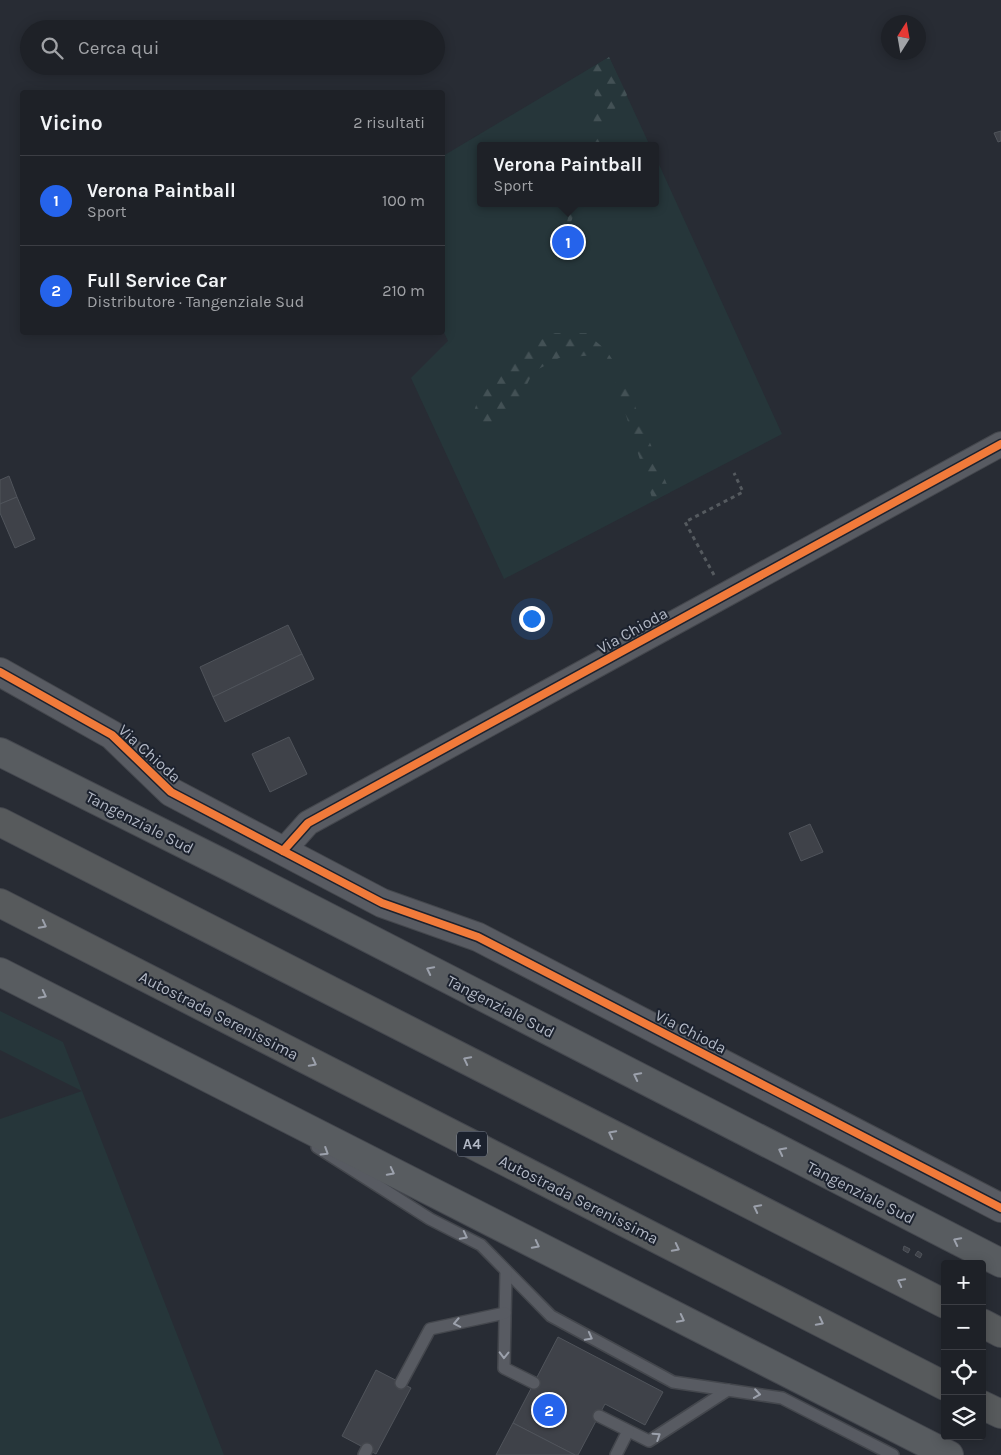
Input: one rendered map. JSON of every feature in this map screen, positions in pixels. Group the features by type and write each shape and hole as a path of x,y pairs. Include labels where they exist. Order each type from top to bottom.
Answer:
{"highway":[{"name":"Tangenziale Sud","path":"0,752 232,868 1001,1263"},
{"path":"0,822 941,1302"},
{"name":"Autostrada Serenissima","path":"0,903 941,1384"},
{"path":"0,972 950,1455"},
{"path":"986,1326 1001,1333"},
{"path":"986,1407 1001,1414"}],"street":[{"name":"Via Chioda","path":"283,851 308,823 1001,444"},
{"name":"Via Chioda","path":"0,672 112,735 171,792 382,903 478,936 1001,1208"}],"lane":[{"path":"210,1080 430,1219 481,1245 551,1316 673,1382 782,1398 893,1455"},
{"path":"506,1271 504,1368 534,1384"},
{"path":"401,1383 430,1328 505,1313"},
{"path":"599,1416 649,1441 728,1390"},
{"path":"616,1455 628,1431"}],"path":[{"path":"726,595 685,522 743,492 734,474"}],"green space":[{"path":"609,57 648,142 477,142 477,207 659,207 659,165 782,434 504,579 411,378 448,341 445,334 445,155"},
{"path":"609,57 627,95 613,111 601,142 588,142 598,103 585,72"},
{"path":"571,207 577,207 557,260"},
{"path":"555,333 586,333 606,350 622,374 670,492 653,501 613,374 595,355 559,358 533,372 517,405 483,428 470,423 480,394 492,385 531,345"},
{"path":"0,1011 63,1042 224,1455 0,1455 0,1119 82,1091 0,1050"}],"building":[{"path":"1001,131 1001,141 998,142 994,133"},
{"path":"9,476 17,497 0,504 0,480"},
{"path":"17,497 35,539 15,548 0,513 0,504"},
{"path":"288,625 302,654 213,697 200,667"},
{"path":"302,654 314,679 225,722 213,697"},
{"path":"289,737 307,774 270,792 252,754"},
{"path":"810,824 823,852 801,861 789,833"},
{"path":"904,1246 910,1249 908,1253 903,1250"},
{"path":"918,1251 922,1254 920,1258 915,1255"},
{"path":"558,1337 663,1392 645,1425 605,1404 578,1455 575,1455 513,1423"},
{"path":"376,1370 411,1388 376,1454 342,1436"},
{"path":"513,1423 575,1455 496,1455"}],"cycle path":[{"path":"283,851 308,823 1001,444"},
{"path":"0,672 112,735 171,792 382,903 478,937 1001,1208"}],"place":[{"name":"Verona Paintball","path":"568,242"},
{"name":"Full Service Car","path":"549,1410"}]}
